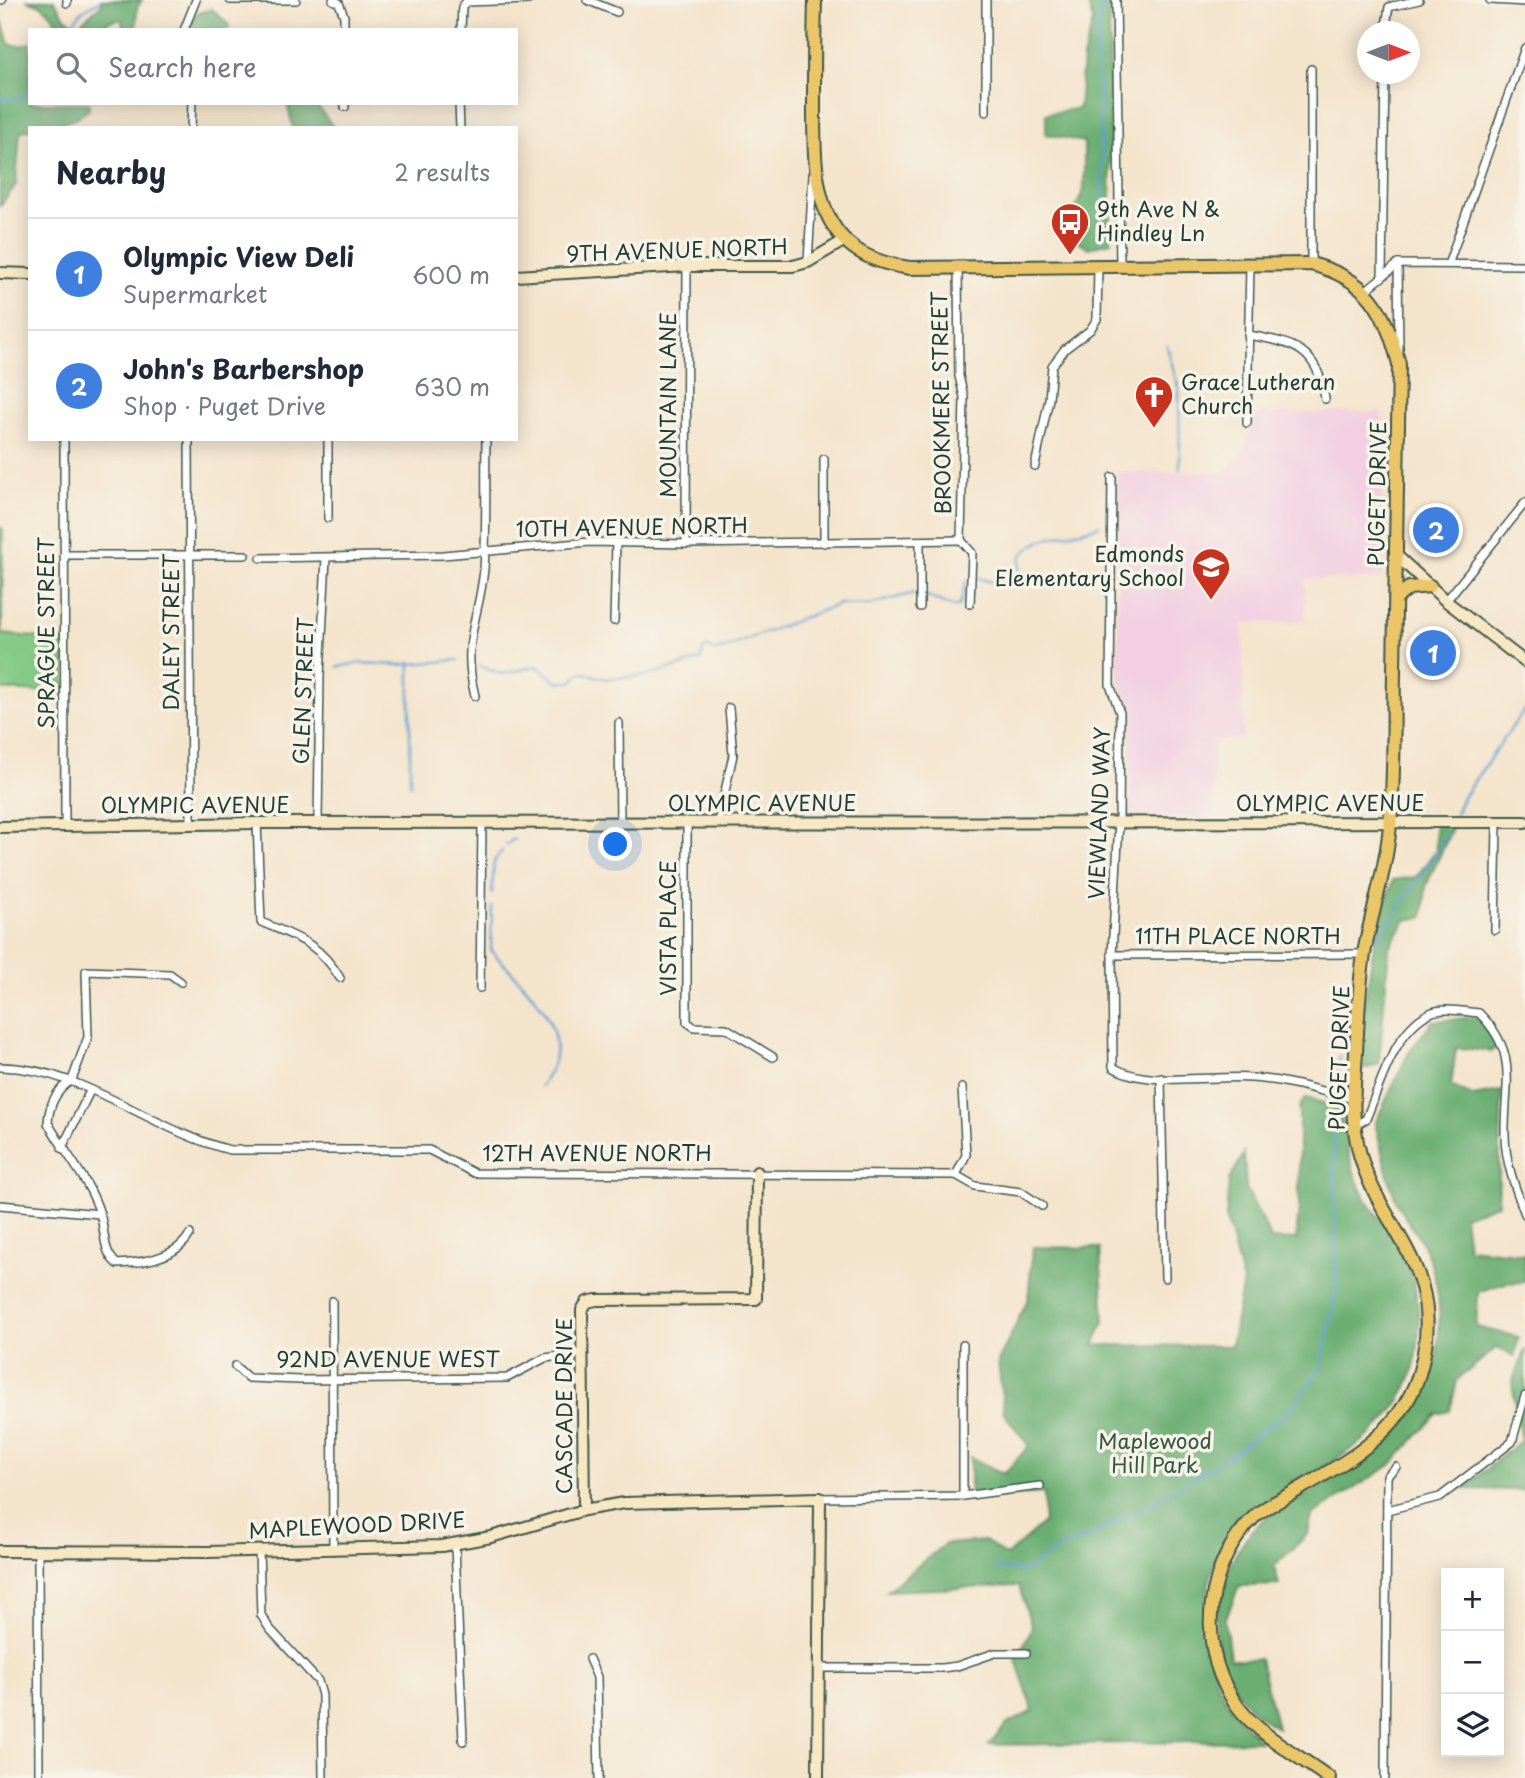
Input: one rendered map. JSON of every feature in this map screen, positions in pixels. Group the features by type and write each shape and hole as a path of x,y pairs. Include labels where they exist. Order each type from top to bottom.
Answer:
{"main road":[{"path":"815,0 814,167 818,195 836,231 871,258 895,266 1250,262 1311,264 1348,277 1365,291 1391,332 1399,364"},
{"name":"PUGET DRIVE","path":"1329,1778 1257,1727 1232,1699 1216,1662 1210,1618 1215,1583 1231,1545 1257,1514 1352,1458 1381,1436 1410,1398 1421,1367 1428,1310 1422,1283 1411,1252 1367,1180 1354,1126 1364,954 1390,824 1399,364"},
{"path":"1396,598 1416,586 1430,586"}],"street":[{"path":"185,28 196,0"},
{"path":"230,0 296,0"},
{"path":"333,0 339,3 342,9 344,28"},
{"path":"461,28 462,6 466,2 528,0"},
{"path":"587,0 617,12"},
{"path":"986,0 986,112"},
{"path":"1116,0 1120,265"},
{"path":"1387,21 1389,6 1419,0"},
{"path":"1490,0 1525,2"},
{"path":"1448,262 1525,48"},
{"path":"1311,69 1311,264"},
{"path":"1382,277 1385,84"},
{"path":"191,126 192,105"},
{"path":"459,105 460,126"},
{"path":"808,262 814,167"},
{"name":"9TH AVENUE NORTH","path":"518,276 687,266 793,266 808,262 845,240"},
{"path":"1247,422 1250,262"},
{"path":"1365,291 1398,264 1448,262 1525,265"},
{"name":"PUGET DRIVE","path":"1398,264 1399,364"},
{"path":"1035,466 1049,400 1052,366 1065,349 1090,330 1097,319 1098,265"},
{"name":"MOUNTAIN LANE","path":"686,544 687,266"},
{"name":"BROOKMERE STREET","path":"958,266 959,376 964,397 961,540"},
{"path":"0,273 28,274"},
{"path":"1248,335 1288,342 1310,357 1322,379 1325,399"},
{"name":"SPRAGUE STREET","path":"64,441 65,826"},
{"name":"DALEY STREET","path":"189,441 191,824"},
{"path":"328,441 328,518"},
{"path":"475,696 468,668 470,635 483,573 485,549 485,441"},
{"path":"824,458 824,543"},
{"name":"VIEWLAND WAY","path":"1112,477 1110,685 1120,713 1119,821 1112,955 1113,1067 1125,1074 1161,1078"},
{"path":"1446,601 1525,503"},
{"path":"961,540 972,553 970,604"},
{"name":"10TH AVENUE NORTH","path":"261,558 443,555 485,549 616,542 686,544 961,540"},
{"path":"920,541 920,607"},
{"path":"614,621 616,542"},
{"path":"64,555 245,555"},
{"path":"1397,556 1446,601 1525,662"},
{"name":"GLEN STREET","path":"318,825 320,676 326,558"},
{"path":"719,823 733,755 729,708"},
{"path":"620,723 620,824"},
{"name":"OLYMPIC AVENUE","path":"0,827 257,823 482,825 1119,821 1390,824 1525,822"},
{"path":"257,823 261,922 313,944 329,959 340,978"},
{"name":"VISTA PLACE","path":"687,823 687,1021 694,1027 726,1028 773,1057"},
{"path":"1495,930 1497,823"},
{"path":"480,988 482,825"},
{"name":"11TH PLACE NORTH","path":"1112,955 1364,954"},
{"path":"181,982 170,974 86,971 88,1037 72,1080 58,1088 49,1112 48,1124 86,1183 100,1214 107,1256 117,1264 143,1263 183,1246 190,1234"},
{"path":"1354,1126 1366,1119 1400,1042 1417,1023 1431,1012 1479,1013 1490,1024 1505,1050 1509,1072 1505,1138 1515,1187 1525,1214"},
{"name":"12TH AVENUE NORTH","path":"0,1067 28,1067 72,1080 90,1091 201,1142 230,1150 429,1150 474,1173 757,1172 956,1175 975,1186 1021,1192 1042,1206"},
{"path":"1165,1278 1161,1078 1252,1078 1294,1084 1354,1100"},
{"path":"956,1175 966,1155 962,1088"},
{"path":"62,1148 90,1091"},
{"name":"CASCADE DRIVE","path":"584,1510 582,1310 587,1302 756,1299 757,1172"},
{"path":"0,1205 100,1214"},
{"path":"332,1301 333,1549"},
{"path":"963,1345 963,1496"},
{"name":"92ND AVENUE WEST","path":"235,1366 248,1378 506,1378 545,1358 583,1353"},
{"path":"1387,1510 1440,1497 1512,1442 1525,1395"},
{"path":"1385,1778 1387,1476 1396,1467"},
{"name":"MAPLEWOOD DRIVE","path":"0,1551 259,1550 455,1545 584,1510 645,1501 963,1496 1040,1486"},
{"path":"818,1778 820,1498"},
{"path":"455,1545 463,1741"},
{"path":"259,1550 261,1615 268,1628 318,1681 322,1695 323,1778"},
{"path":"38,1551 39,1778"},
{"path":"819,1668 949,1667 995,1653 1026,1653"},
{"path":"589,1659 597,1678 599,1778"}],"shaded area":[{"name":"Edmonds Elementary School","path":"1382,412 1383,579 1305,579 1305,622 1243,623 1243,739 1213,740 1213,817 1130,818 1130,704 1118,680 1118,472 1226,472 1240,455 1259,413"}],"green space":[{"path":"26,0 54,0 64,16 77,26 101,5 102,0 142,0 137,8 136,28 123,28 122,19 108,22 102,28 57,28 51,14"},
{"path":"1087,0 1109,0 1111,242 1089,248 1077,241 1073,214 1084,189 1084,142 1046,134 1046,114 1079,108 1083,58 1093,21"},
{"path":"212,9 229,25 228,28 188,28 197,13"},
{"path":"0,14 9,44 20,46 28,44 28,105 89,105 89,109 65,122 28,126 28,130 20,132 16,185 0,206"},
{"path":"287,105 317,105 332,126 293,126"},
{"path":"0,528 3,528 2,634 65,640 65,694 0,689"},
{"path":"1435,823 1453,826 1426,886 1423,917 1406,920 1389,947 1379,1064 1364,1069 1364,1008 1374,944 1393,880 1416,877 1436,850"},
{"path":"1478,1017 1497,1046 1491,1051 1456,1048 1451,1086 1472,1096 1502,1091 1498,1204 1464,1216 1468,1248 1525,1254 1525,1282 1505,1283 1478,1292 1476,1327 1519,1337 1514,1357 1497,1347 1457,1380 1450,1411 1437,1414 1391,1465 1312,1515 1308,1534 1274,1566 1279,1585 1239,1586 1225,1620 1230,1659 1260,1659 1277,1728 1248,1705 1227,1674 1217,1633 1217,1616 1224,1580 1240,1546 1263,1520 1374,1452 1408,1420 1421,1401 1430,1380 1437,1347 1438,1295 1435,1277 1423,1245 1394,1195 1375,1123 1408,1054 1433,1021"},
{"name":"Maplewood Hill Park","path":"1306,1098 1341,1108 1348,1150 1361,1190 1394,1238 1407,1263 1415,1289 1419,1317 1418,1345 1411,1377 1398,1404 1379,1426 1331,1463 1253,1511 1234,1529 1220,1550 1211,1574 1206,1600 1209,1653 1226,1700 1260,1741 989,1745 1007,1724 1033,1711 1016,1660 1032,1628 1019,1586 887,1591 945,1544 985,1541 1006,1556 1044,1523 1044,1493 970,1498 970,1457 1004,1474 1029,1446 1004,1413 998,1362 1028,1299 1033,1247 1100,1248 1104,1322 1094,1345 1231,1346 1243,1282 1226,1218 1229,1180 1244,1154 1246,1188 1271,1239 1296,1240 1299,1207 1299,1107"},
{"path":"1525,1349 1525,1490 1462,1489 1521,1441 1512,1383"}],"waterway":[{"path":"69,28 82,11 101,0"},
{"path":"1101,243 1102,160 1096,37 1103,0"},
{"path":"0,98 18,100 28,92"},
{"path":"1167,346 1179,390 1180,469"},
{"path":"977,578 1011,587 1017,583 1021,556 1031,547 1049,538 1100,525"},
{"path":"924,595 954,607 960,605 966,581"},
{"path":"479,666 502,674 537,666 557,682 572,682 581,672 606,679 650,675 700,660 704,649 708,647 714,651 723,649 839,604 868,605 915,593"},
{"path":"338,667 358,663 399,665 458,660"},
{"path":"410,662 410,785"},
{"path":"1456,814 1463,797 1525,709"},
{"path":"1378,939 1449,833"},
{"path":"506,845 514,839"},
{"path":"492,894 494,861 502,851"},
{"path":"492,907 491,950 536,1000 552,1029 554,1061 541,1086"},
{"path":"1336,1083 1340,1056"},
{"path":"996,1567 1026,1571 1053,1552 1123,1520 1228,1457 1291,1409 1321,1367 1336,1292 1334,1111"}],"place":[{"name":"9th Ave N & Hindley Ln","path":"1070,256"},
{"name":"Grace Lutheran Church","path":"1154,429"},
{"name":"John's Barbershop","path":"1436,530"},
{"name":"Edmonds Elementary School","path":"1211,601"},
{"name":"Olympic View Deli","path":"1433,653"}]}
